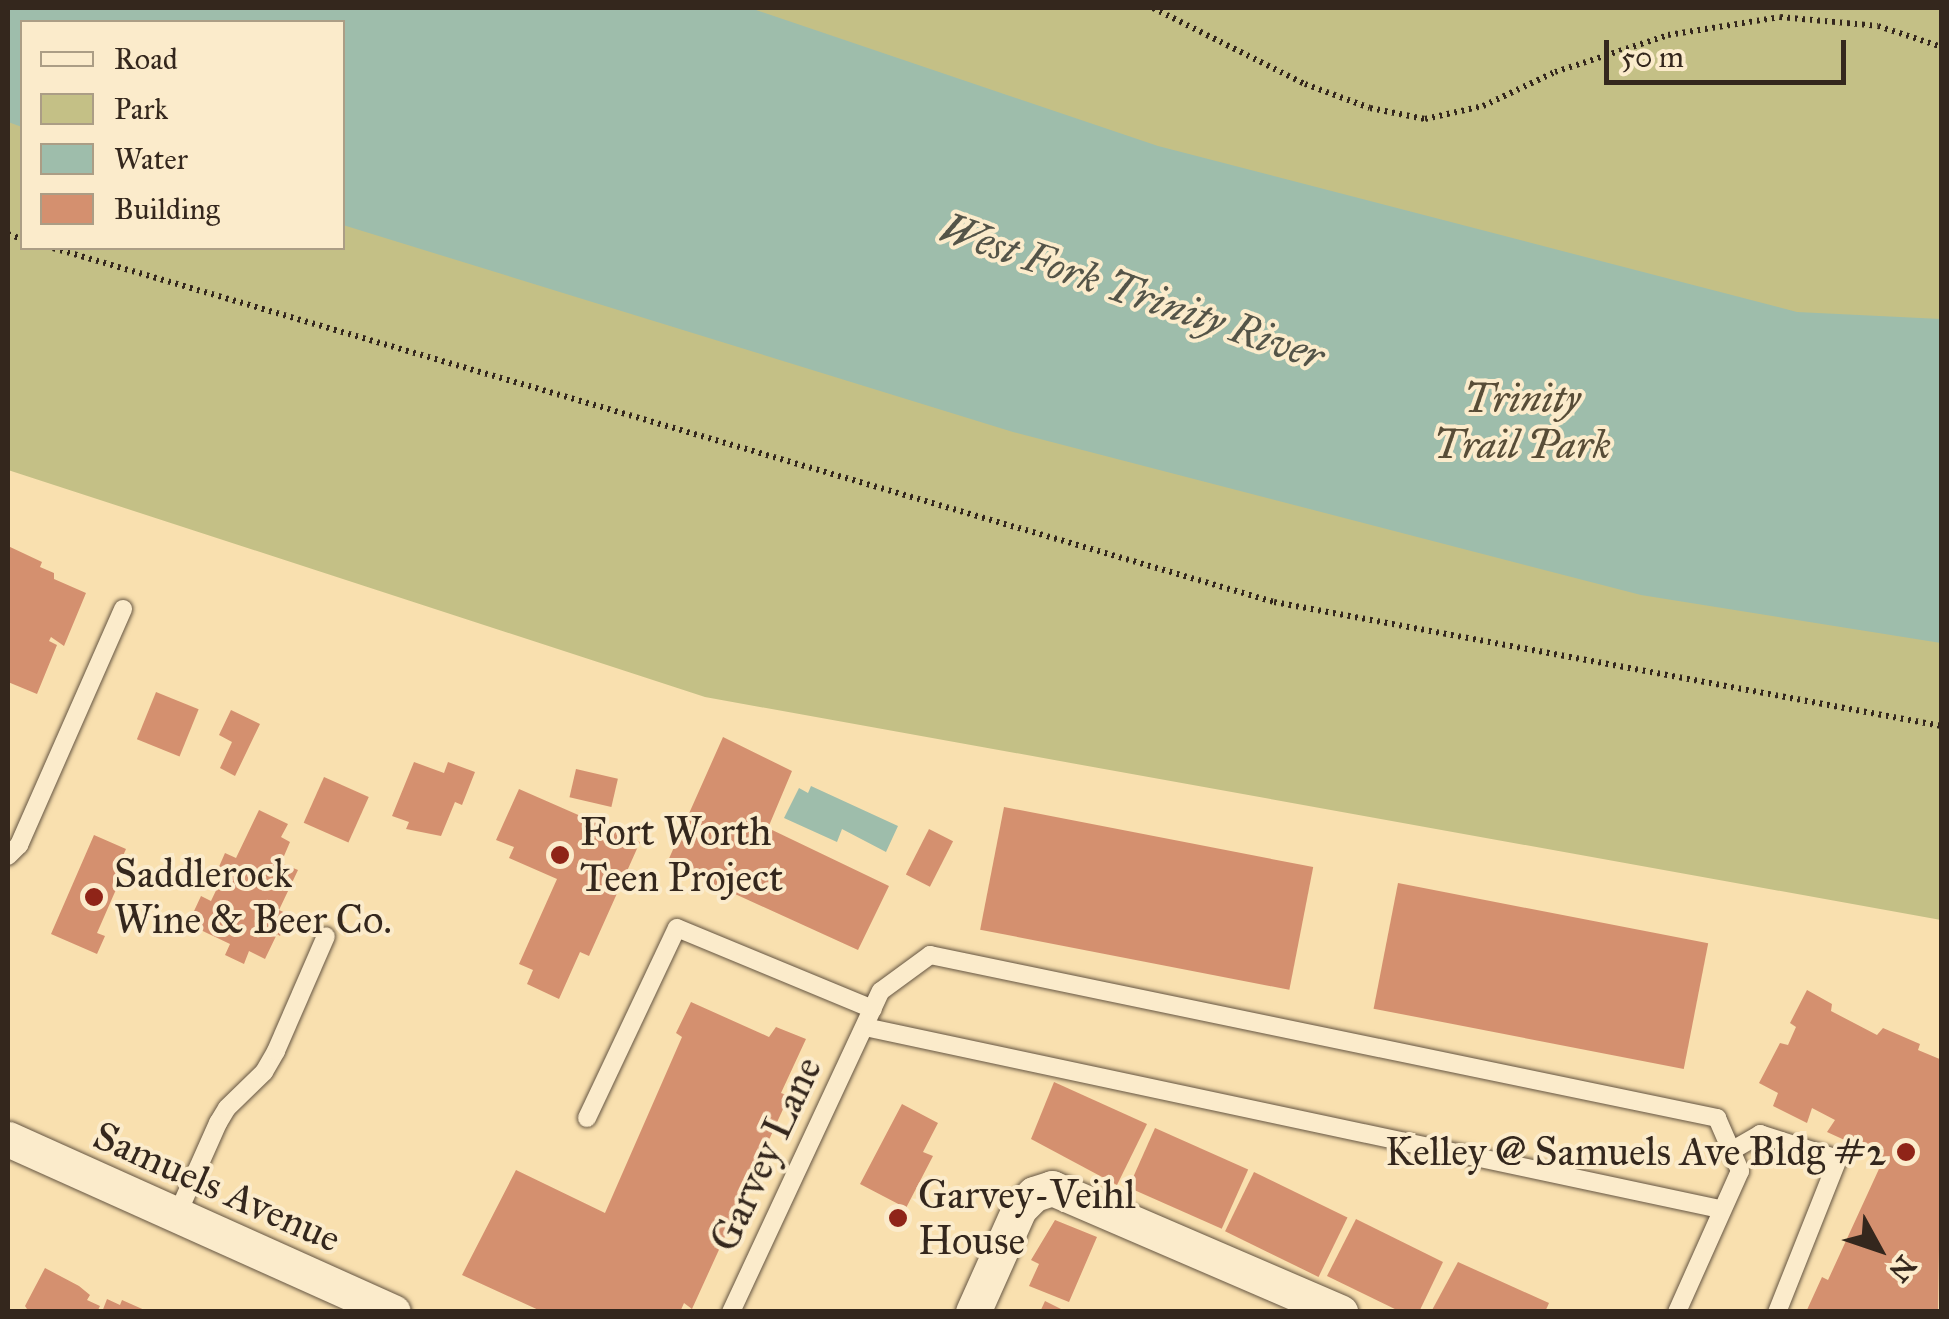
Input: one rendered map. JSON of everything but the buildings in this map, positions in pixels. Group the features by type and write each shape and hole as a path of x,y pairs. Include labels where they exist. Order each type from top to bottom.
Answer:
{"street":[{"name":"Samuels Avenue","path":"8,1140 392,1312"},
{"path":"973,1312 1018,1209 1034,1194 1052,1188 1340,1312"}],"lane":[{"path":"8,856 18,845 123,609"},
{"path":"586,1118 677,928 873,1009"},
{"path":"176,1215 227,1108 270,1062 326,936"},
{"name":"Garvey Lane","path":"731,1312 882,991 930,955 1717,1118 1731,1150"},
{"path":"865,1027 1720,1209"},
{"path":"1677,1312 1740,1171 1731,1150 1760,1134 1838,1158 1777,1312"}],"path":[{"path":"1153,8 1305,84 1370,108 1425,119 1482,106 1555,72 1668,35 1780,16 1878,26 1942,47"},
{"path":"60,250 1274,602 1942,726"}],"green space":[{"name":"Trinity Trail Park","path":"8,8 1941,8 1941,920 705,697 8,470"}],"water":[{"name":"West Fork Trinity River","path":"8,8 750,8 1158,146 1797,312 1941,319 1941,643 1641,595 1013,432 345,226 345,20 20,20 20,126 8,122"},
{"path":"811,786 898,826 886,852 842,829 837,842 784,818 799,788 808,793"}],"place":[{"name":"Fort Worth Teen Project","path":"560,855"},
{"name":"Saddlerock Wine & Beer Co.","path":"94,897"},
{"name":"Kelley @ Samuels Ave Bldg #2","path":"1906,1152"},
{"name":"Garvey-Veihl House","path":"898,1218"}]}
